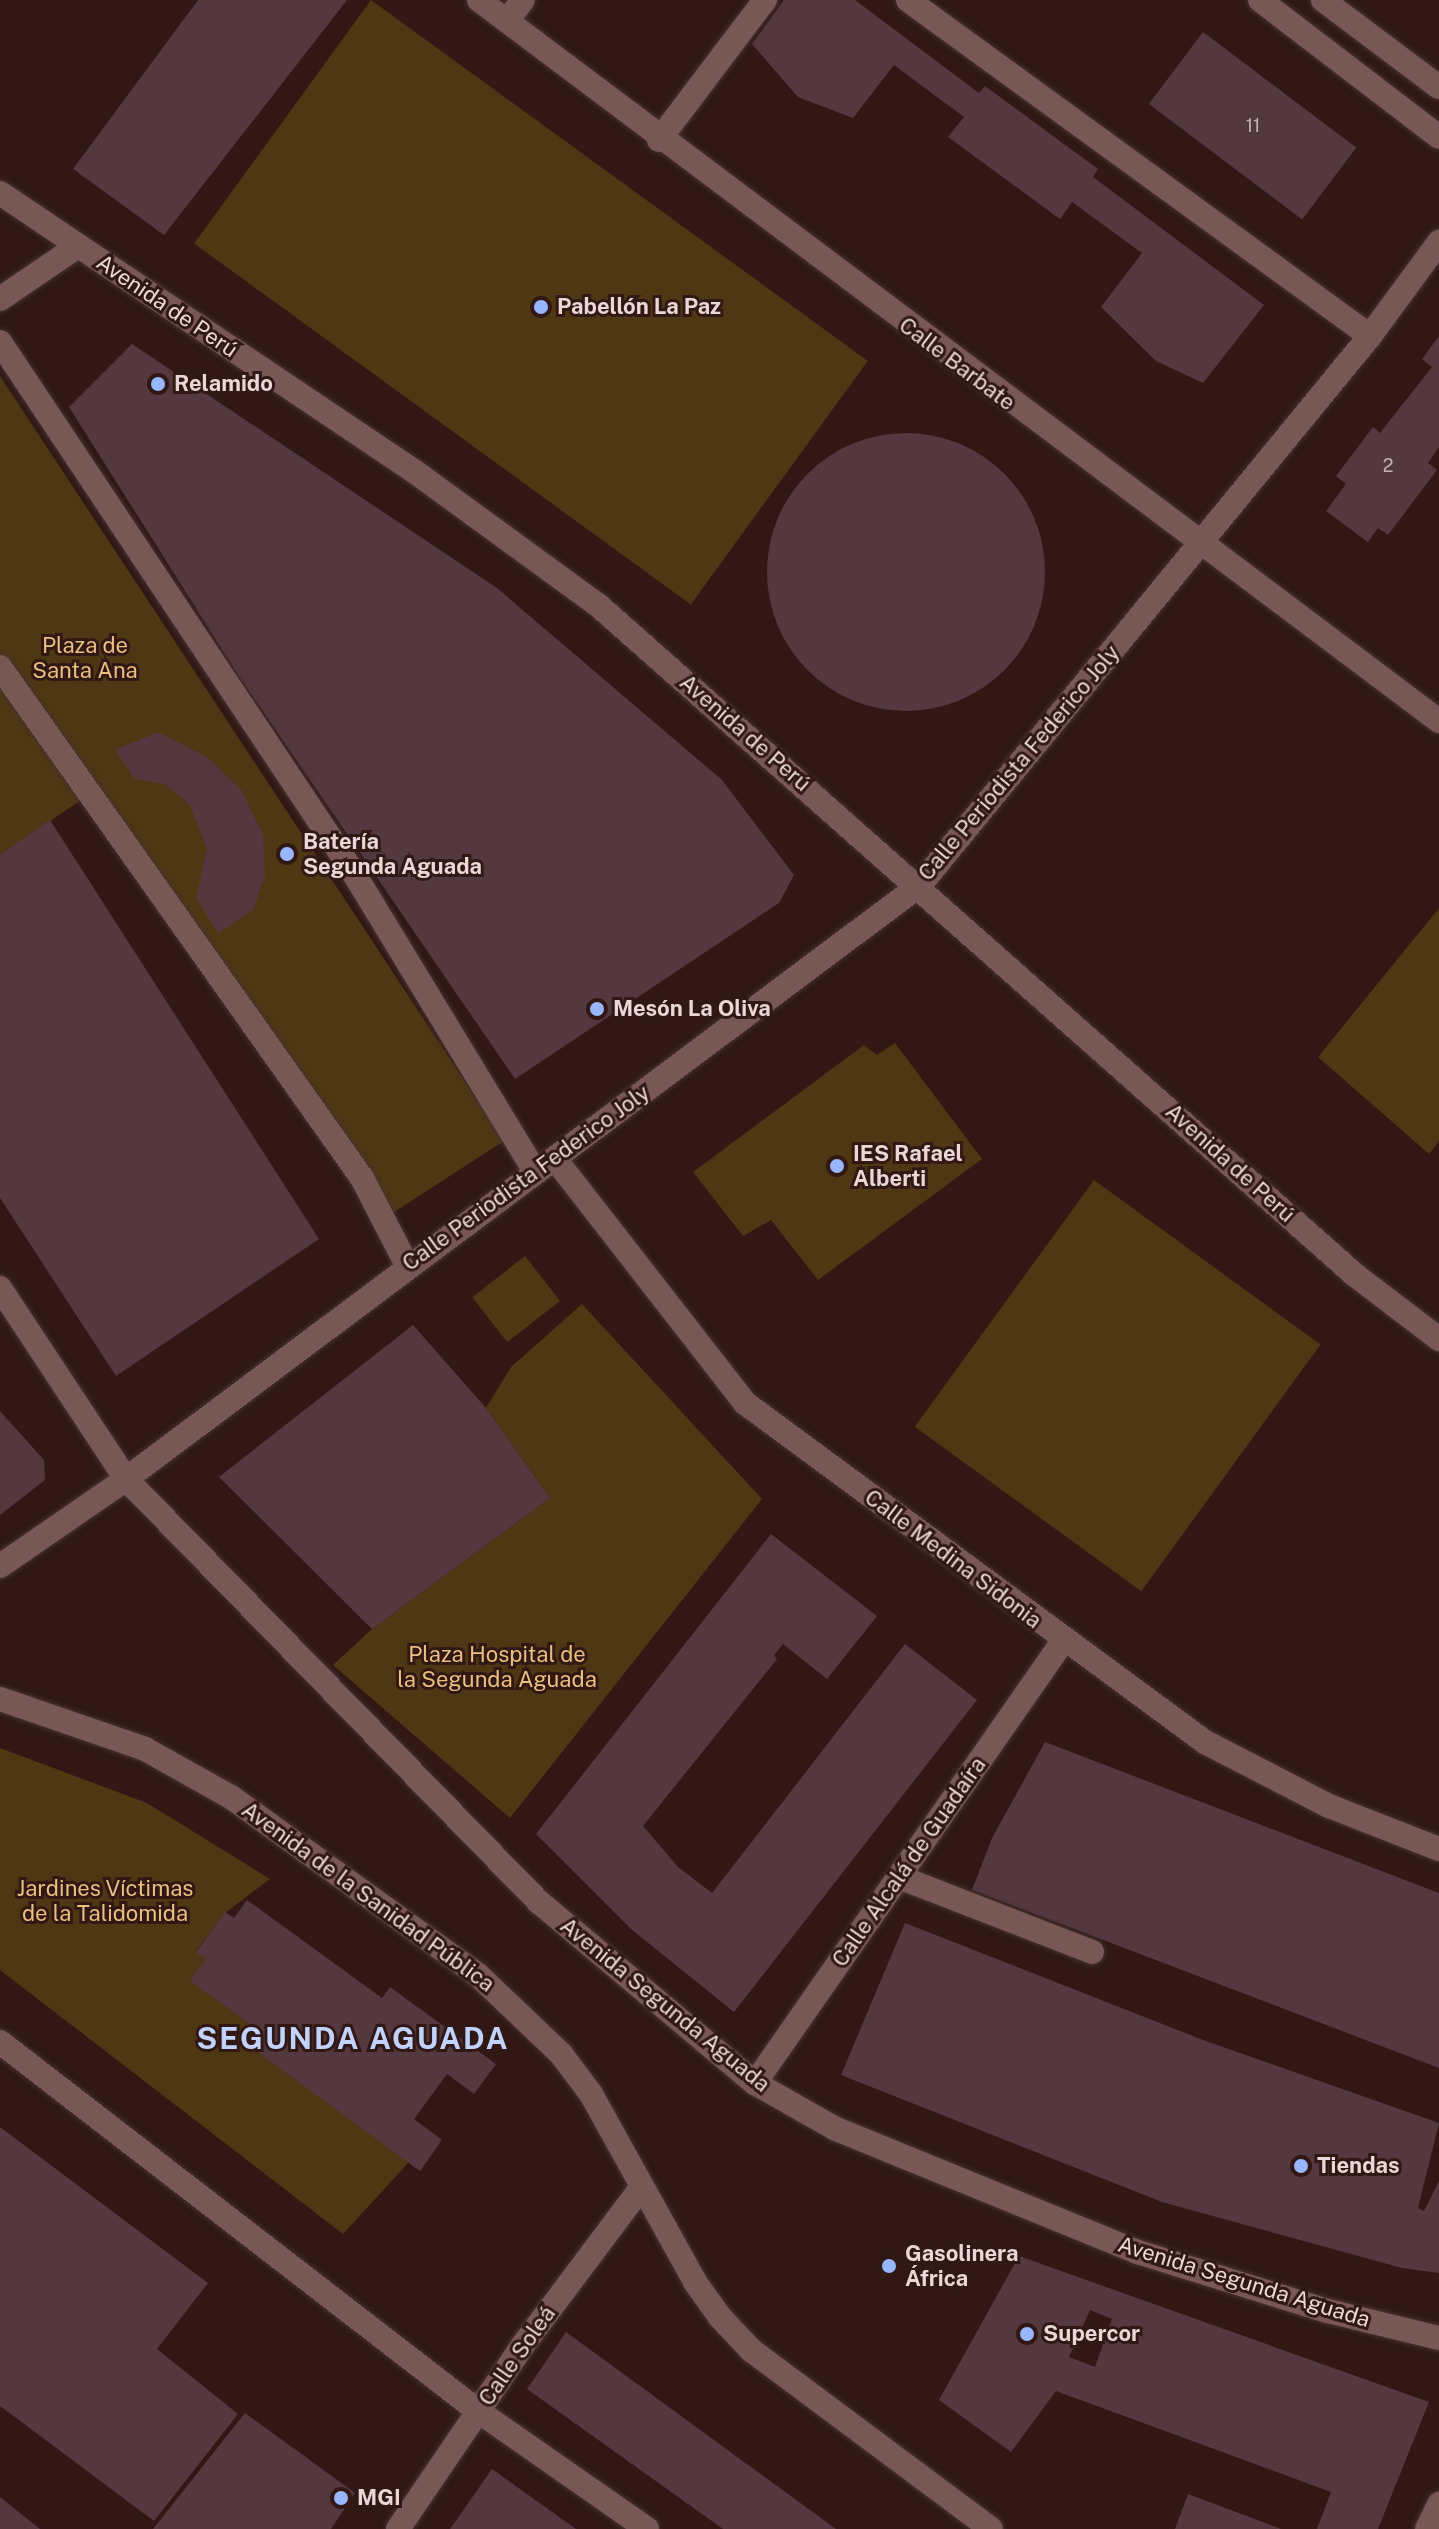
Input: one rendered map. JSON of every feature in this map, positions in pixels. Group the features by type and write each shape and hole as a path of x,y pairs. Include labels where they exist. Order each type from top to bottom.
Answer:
{"street":[{"name":"Calle Barbate","path":"479,0 659,140 1199,546 1439,721"},
{"path":"507,21 523,0"},
{"path":"659,140 765,0"},
{"path":"908,0 1370,336"},
{"path":"1260,0 1439,137"},
{"path":"1323,0 1439,87"},
{"name":"Avenida de Perú","path":"0,193 414,471 598,605 920,885 1355,1275 1439,1339"},
{"name":"Calle Periodista Federico Joly","path":"0,1566 126,1479 407,1265 546,1166 920,885 1370,336 1439,242"},
{"path":"0,299 78,246"},
{"path":"0,342 546,1166"},
{"path":"0,667 362,1178 407,1265"},
{"name":"Calle Medina Sidonia","path":"546,1166 745,1403 1063,1641 1205,1742 1329,1806 1439,1849"},
{"name":"Avenida Segunda Aguada","path":"0,1288 126,1479 539,1902 755,2083 836,2129 1138,2252 1328,2311 1439,2338"},
{"name":"Calle Alcalá de Guadaíra","path":"755,2083 1063,1641"},
{"name":"Avenida de la Sanidad Pública","path":"0,1699 145,1749 231,1797 478,1975 561,2054 591,2094 695,2282 751,2350 991,2529"},
{"path":"899,1877 1092,1952"},
{"path":"0,2042 478,2411 647,2529"},
{"name":"Calle Soleá","path":"398,2529 478,2411 641,2188"},
{"path":"1427,2529 1439,2504"}],"green space":[{"name":"Pabellón La Paz","path":"371,0 868,361 691,604 194,244"},
{"name":"Plaza de Santa Ana","path":"0,376 504,1141 380,1221 81,800 0,855"},
{"path":"1439,908 1439,1141 1429,1154 1318,1057"},
{"name":"IES Rafael Alberti","path":"895,1043 982,1159 818,1280 771,1220 743,1236 693,1172 864,1045 877,1055"},
{"path":"1094,1180 1321,1345 1141,1591 915,1427"},
{"path":"525,1256 560,1301 507,1342 472,1297"},
{"name":"Plaza Hospital de la Segunda Aguada","path":"582,1304 762,1499 510,1818 333,1665 372,1629 550,1498 486,1408 511,1367"},
{"name":"Jardines Víctimas de la Talidomida","path":"0,1748 147,1803 270,1879 225,1913 196,1951 206,1959 191,1981 250,2024 241,2039 409,2162 343,2234 0,1970"}],"building":[{"path":"198,0 347,0 164,235 73,169"},
{"path":"784,0 855,0 979,93 985,86 1098,169 1093,177 1264,305 1203,383 1156,361 1101,307 1142,253 1072,202 1060,219 948,137 964,117 894,65 853,118 798,97 752,44"},
{"path":"1203,32 1356,148 1302,219 1149,104"},
{"path":"1439,336 1439,447 1428,463 1437,470 1388,535 1378,528 1368,542 1326,511 1346,484 1336,476 1373,427 1380,433 1432,367 1422,359"},
{"path":"132,344 497,588 722,780 794,875 779,903 515,1079 238,675 69,407"},
{"path":"920,433 972,449 1005,473 1035,519 1043,545 1043,599 1035,625 1005,671 959,701 920,711 892,711 840,695 807,671 798,660 783,638 769,599 767,558 783,506 807,473 818,464 840,449 879,435"},
{"path":"158,732 208,758 242,791 263,835 265,876 253,910 218,933 196,898 207,849 190,805 165,784 135,779 115,750"},
{"path":"50,820 319,1239 116,1376 0,1198 0,855"},
{"path":"413,1325 486,1408 550,1498 372,1629 219,1477"},
{"path":"0,1411 44,1460 45,1480 0,1515"},
{"path":"771,1534 877,1616 827,1679 783,1644 774,1655 777,1659 643,1826 678,1867 712,1893 905,1644 977,1700 734,2012 631,1929 536,1834"},
{"path":"1045,1742 1439,1893 1439,2068 972,1890 992,1838"},
{"path":"247,1900 382,1998 390,1987 496,2064 474,2094 447,2074 414,2119 442,2140 420,2171 240,2039 250,2024 190,1981 206,1959 196,1952 225,1912 234,1918"},
{"path":"905,1923 1203,2040 1439,2123 1418,2208 1424,2211 1439,2181 1439,2273 1402,2268 1162,2202 841,2075"},
{"path":"0,2127 208,2283 157,2349 238,2414 154,2521 0,2406"},
{"path":"1019,2256 1429,2402 1378,2529 1317,2529 1331,2492 1056,2391 1011,2452 939,2400","holes":["1090,2310 1112,2319 1095,2367 1069,2357"]},
{"path":"566,2332 836,2529 723,2529 527,2389"},
{"path":"245,2413 355,2493 331,2529 153,2529"},
{"path":"492,2469 576,2529 450,2529"},
{"path":"1188,2494 1281,2529 1175,2529"},
{"path":"0,2497 40,2529 0,2529"}],"place":[{"name":"Pabellón La Paz","path":"541,307"},
{"name":"Relamido","path":"158,384"},
{"name":"Batería Segunda Aguada","path":"287,854"},
{"name":"Mesón La Oliva","path":"597,1009"},
{"name":"IES Rafael Alberti","path":"837,1166"},
{"name":"Tiendas","path":"1301,2166"},
{"name":"Gasolinera África","path":"889,2266"},
{"name":"Supercor","path":"1027,2334"},
{"name":"MGI","path":"341,2498"}],"district":[{"name":"SEGUNDA AGUADA","path":"353,2038"}]}
